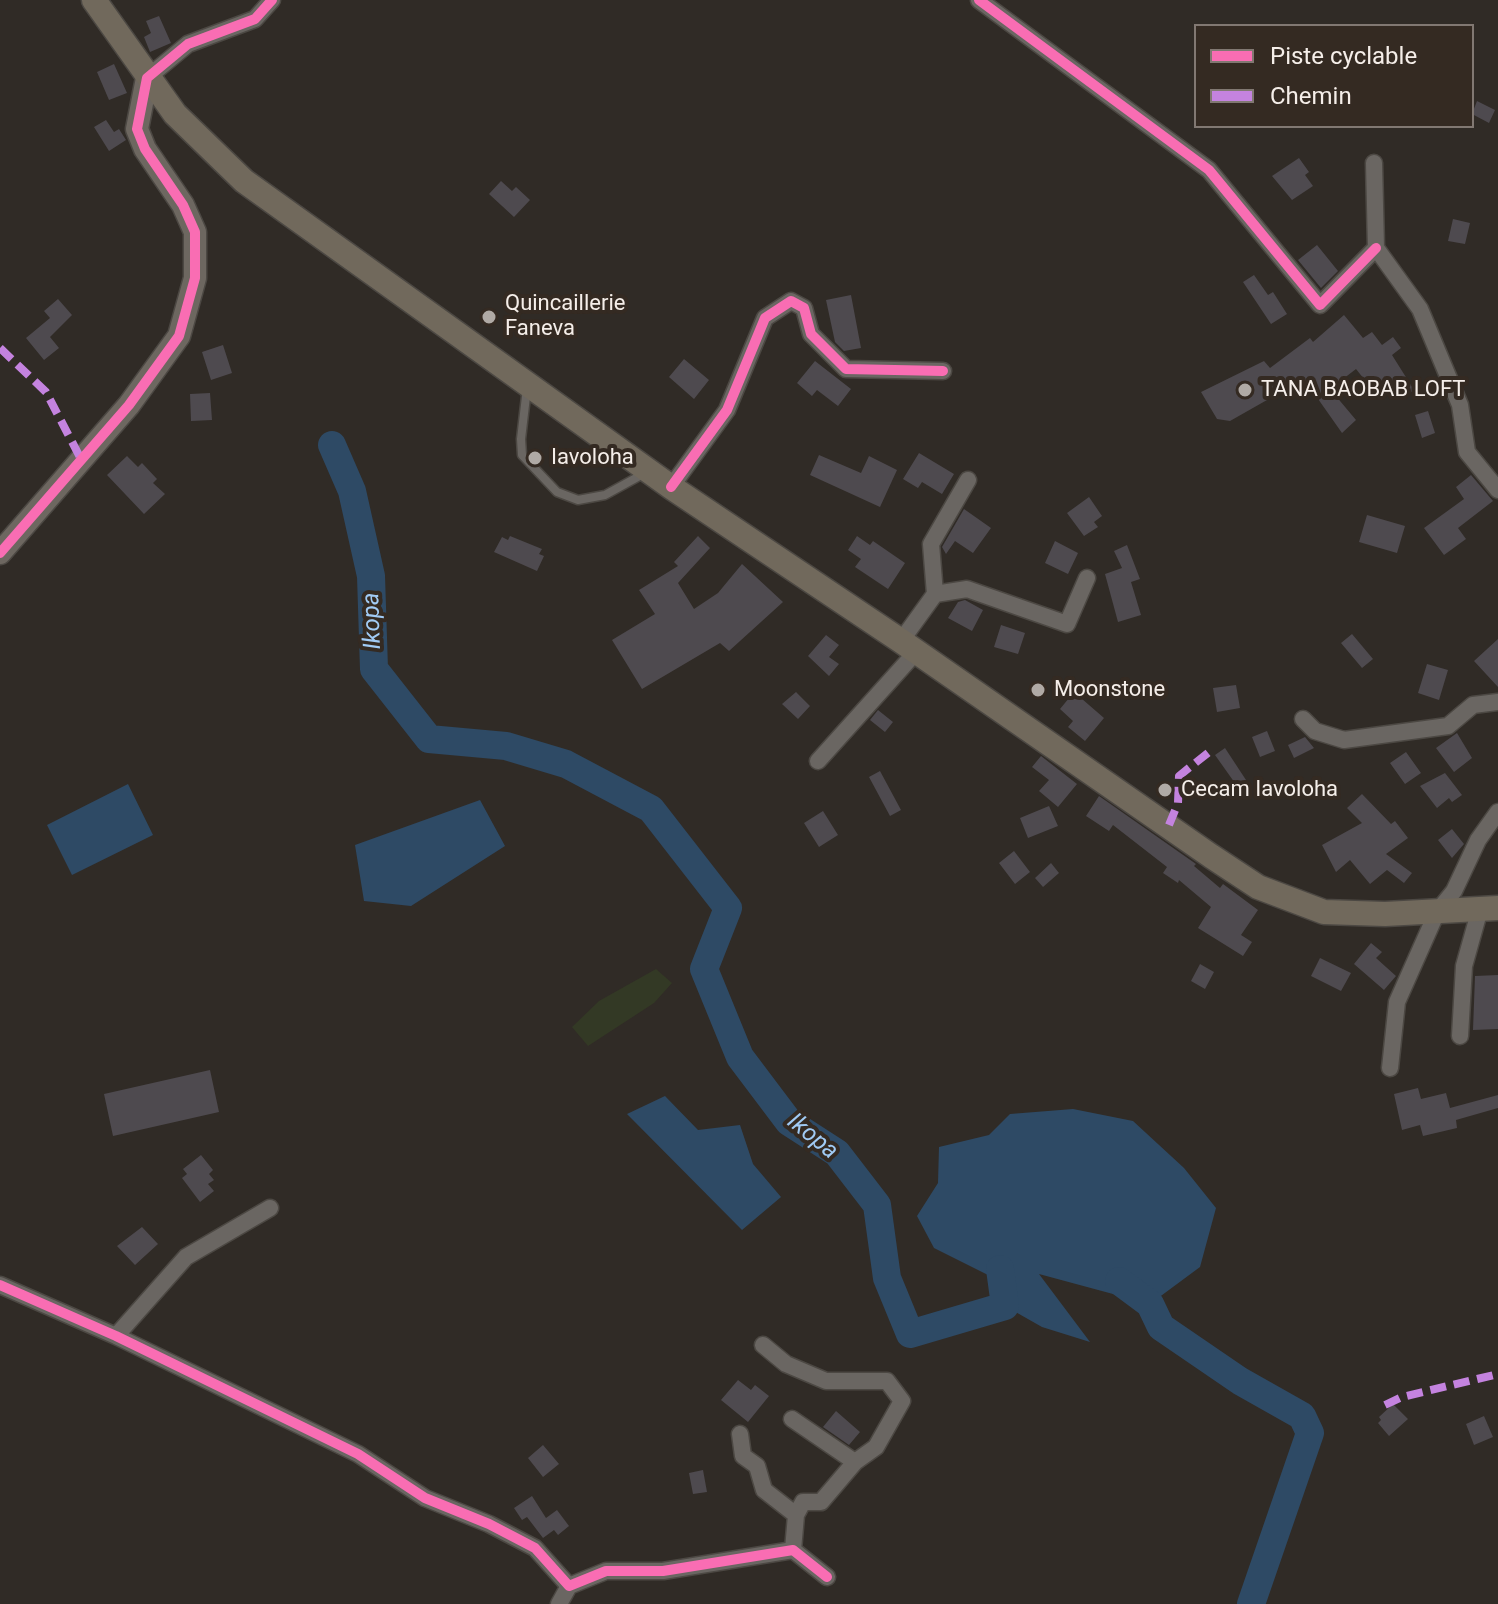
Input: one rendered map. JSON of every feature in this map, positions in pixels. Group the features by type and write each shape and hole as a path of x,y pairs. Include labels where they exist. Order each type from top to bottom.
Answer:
{"main road":[{"path":"94,0 147,78 185,125 244,181 671,487 1258,887 1324,912 1489,909"}],"street":[{"path":"0,553 129,405 179,336 195,278 195,232 183,205 145,149 137,129 147,78 188,44 255,19 272,0"},
{"path":"979,0 1209,170 1320,305 1376,248"},
{"path":"1374,163 1376,248 1420,309 1460,405 1467,452 1498,490"},
{"path":"671,487 727,410 765,318 791,301 804,308 811,334 846,369 943,371"},
{"path":"818,761 908,647 935,594 931,544 968,480"},
{"path":"935,594 967,589 1067,624 1087,578"},
{"path":"1303,719 1315,731 1344,740 1448,726 1473,705 1498,702"},
{"path":"1390,1068 1397,1002 1437,912 1454,891 1478,840 1498,812"},
{"path":"1460,1036 1464,966 1489,909"},
{"path":"116,1336 186,1257 270,1208"},
{"path":"0,1285 116,1336 358,1454 425,1498 489,1524 535,1548 569,1586"},
{"path":"763,1345 786,1364 826,1381 887,1381 902,1401 876,1447 855,1462 821,1502 803,1502 796,1515 793,1550"},
{"path":"792,1419 855,1462"},
{"path":"740,1434 743,1456 757,1466 764,1490 796,1515"},
{"path":"559,1604 569,1586 606,1571 663,1571 793,1550 827,1577"}],"lane":[{"path":"527,385 522,455 557,492 578,500 605,495 649,471"}],"green space":[{"path":"656,969 672,983 654,1003 588,1046 572,1027 599,1001"}],"water":[{"path":"128,784 153,835 72,875 47,825"},
{"path":"480,800 505,846 411,906 364,901 355,845"},
{"path":"665,1096 698,1130 740,1125 753,1164 781,1197 742,1230 627,1114"},
{"path":"1073,1109 1133,1121 1184,1168 1216,1208 1200,1267 1150,1304 1039,1274 1090,1342 1042,1327 1005,1306 990,1276 934,1248 917,1216 938,1183 939,1147 989,1135 1010,1114"}],"building":[{"path":"159,16 171,43 150,52 144,37 151,33 146,21"},
{"path":"114,64 127,93 109,100 97,72"},
{"path":"1477,101 1495,110 1489,123 1474,115"},
{"path":"106,120 114,132 119,129 126,140 109,151 94,127"},
{"path":"1299,158 1309,172 1305,175 1313,186 1292,200 1272,176"},
{"path":"501,181 512,191 516,187 530,200 514,217 489,194"},
{"path":"1453,219 1470,223 1465,244 1448,241"},
{"path":"1317,245 1338,271 1321,288 1298,260"},
{"path":"1254,275 1268,295 1273,292 1287,314 1271,324 1243,282"},
{"path":"851,295 861,348 844,351 835,342 826,300"},
{"path":"58,299 72,315 50,337 59,348 44,360 26,338 50,318 44,311"},
{"path":"1344,315 1363,338 1372,332 1382,345 1393,337 1401,348 1392,355 1414,390 1403,398 1387,377 1372,389 1356,369 1330,389 1356,420 1342,433 1304,379 1230,421 1217,419 1201,392 1264,361 1270,368 1310,338 1313,342"},
{"path":"223,345 232,373 211,380 202,352"},
{"path":"684,359 709,380 694,399 669,377"},
{"path":"815,361 851,389 838,406 817,390 812,396 797,383"},
{"path":"210,393 212,420 191,421 190,394"},
{"path":"1428,411 1435,433 1422,438 1415,415"},
{"path":"919,453 954,474 942,494 922,482 918,488 903,479"},
{"path":"819,455 861,473 869,456 897,470 880,507 810,475"},
{"path":"127,456 138,467 142,463 157,479 153,483 165,494 144,514 107,475"},
{"path":"1471,475 1493,501 1458,528 1466,539 1444,555 1424,528 1464,499 1456,487"},
{"path":"1089,497 1102,516 1094,522 1098,527 1084,536 1067,513"},
{"path":"964,509 991,528 973,553 955,541 946,554 942,547"},
{"path":"1367,515 1405,526 1397,553 1359,542"},
{"path":"510,536 542,549 539,554 544,556 537,571 494,552 502,537 508,540"},
{"path":"698,536 710,548 678,583 694,609 718,593 742,564 783,602 729,651 720,643 642,689 612,640 655,614 639,590 678,566 674,562"},
{"path":"857,536 870,545 873,541 905,563 888,589 855,567 861,559 848,550"},
{"path":"1055,541 1078,553 1068,574 1045,563"},
{"path":"1127,545 1140,579 1131,582 1141,615 1118,622 1105,574 1122,568 1114,551"},
{"path":"965,600 983,610 972,631 948,618 958,602"},
{"path":"1001,625 1025,633 1018,654 994,647"},
{"path":"1352,634 1373,659 1362,668 1341,643"},
{"path":"826,635 839,645 829,657 839,664 829,676 808,656"},
{"path":"1498,639 1498,687 1474,661"},
{"path":"1427,664 1448,670 1439,700 1418,693"},
{"path":"1236,685 1240,708 1217,712 1213,688"},
{"path":"796,692 810,706 798,719 782,704"},
{"path":"1074,692 1104,718 1085,741 1068,727 1073,721 1060,709"},
{"path":"878,710 893,722 885,732 870,720"},
{"path":"1267,731 1275,751 1260,757 1252,737"},
{"path":"1457,733 1472,758 1454,772 1436,748"},
{"path":"1305,737 1314,748 1294,758 1288,745"},
{"path":"1225,748 1246,780 1237,786 1215,755"},
{"path":"1406,752 1421,773 1405,784 1390,763"},
{"path":"1041,756 1077,784 1058,807 1039,791 1049,780 1032,767"},
{"path":"880,771 901,810 890,816 869,777"},
{"path":"1445,773 1462,795 1452,802 1449,798 1437,808 1420,786"},
{"path":"1362,794 1391,824 1395,821 1408,838 1386,854 1412,873 1404,883 1387,870 1370,884 1350,860 1336,872 1322,845 1362,823 1347,808"},
{"path":"1099,796 1196,864 1194,866 1220,888 1223,884 1258,910 1241,935 1252,942 1243,956 1198,928 1211,907 1179,880 1178,883 1163,873 1167,867 1113,825 1109,831 1086,816"},
{"path":"1049,806 1058,826 1028,838 1020,818"},
{"path":"823,811 838,835 819,847 804,823"},
{"path":"1452,829 1464,844 1452,858 1438,840"},
{"path":"1014,851 1030,872 1015,884 999,863"},
{"path":"1051,863 1059,873 1043,887 1035,878"},
{"path":"1371,943 1382,952 1376,958 1396,976 1384,990 1354,964"},
{"path":"1320,958 1351,973 1341,991 1311,976"},
{"path":"1200,964 1214,972 1205,989 1191,981"},
{"path":"1498,975 1498,1029 1473,1030 1475,976"},
{"path":"210,1070 219,1112 113,1136 104,1094"},
{"path":"1418,1088 1421,1099 1446,1093 1450,1108 1498,1095 1498,1108 1456,1120 1457,1128 1423,1136 1420,1125 1402,1130 1394,1094"},
{"path":"201,1155 213,1170 209,1174 214,1180 208,1184 214,1191 200,1202 182,1178 187,1174 183,1169"},
{"path":"142,1227 158,1244 135,1265 117,1246"},
{"path":"738,1380 751,1390 755,1385 769,1396 748,1422 721,1400"},
{"path":"1393,1404 1408,1419 1389,1436 1378,1423 1381,1420 1379,1417"},
{"path":"836,1411 860,1432 849,1445 823,1427"},
{"path":"1484,1416 1493,1437 1474,1445 1466,1424"},
{"path":"543,1445 559,1464 543,1477 528,1458"},
{"path":"703,1470 707,1492 693,1494 689,1473"},
{"path":"532,1496 546,1518 557,1510 569,1526 558,1535 554,1530 543,1538 527,1517 522,1520 514,1508"}],"waterway":[{"name":"Ikopa","path":"332,445 352,491 371,576 374,669 429,739 506,746 566,764 651,809 728,908 704,969 740,1057 789,1122 837,1153 877,1205 887,1278 910,1334 1005,1306 1000,1269"},
{"name":"Ikopa","path":"1119,1281 1150,1304 1161,1327 1240,1381 1302,1416 1310,1433 1251,1604"}],"marked path":[{"path":"0,348 46,392 82,461"},
{"path":"1169,825 1178,803 1179,776 1214,748"},
{"path":"1385,1405 1402,1397 1498,1374"}],"cycle path":[{"path":"0,553 129,405 179,336 195,278 195,232 183,205 145,149 137,129 147,78 188,44 255,19 272,0"},
{"path":"979,0 1209,170 1320,305 1376,248"},
{"path":"671,487 727,410 765,318 791,301 804,308 811,334 846,369 943,371"},
{"path":"0,1285 116,1336 358,1454 425,1498 489,1524 535,1548 569,1586 606,1571 663,1571 793,1550 827,1577"}],"place":[{"name":"Quincaillerie Faneva","path":"489,317"},
{"name":"TANA BAOBAB LOFT","path":"1245,390"},
{"name":"Iavoloha","path":"535,458"},
{"name":"Moonstone","path":"1038,690"},
{"name":"Cecam Iavoloha","path":"1165,790"}]}
